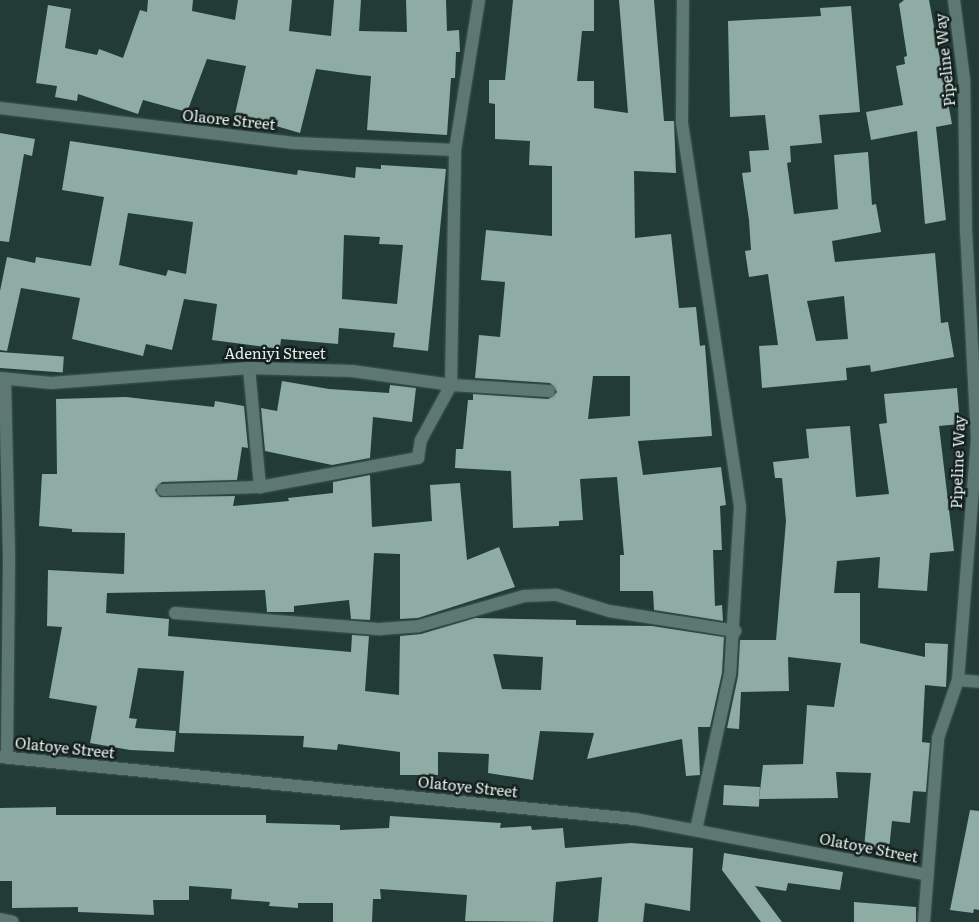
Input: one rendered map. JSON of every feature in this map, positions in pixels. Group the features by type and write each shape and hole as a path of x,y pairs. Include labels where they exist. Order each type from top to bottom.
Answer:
{"street":[{"path":"164,490 260,487 418,458 421,440 451,385 455,150 479,0"},
{"path":"683,0 682,123 740,507 735,631 730,674 696,830"},
{"name":"Pipeline Way","path":"924,922 938,738 958,680 977,439 966,251 964,79 954,0"},
{"name":"Olaore Street","path":"0,108 294,143 455,150"},
{"path":"249,368 260,487"},
{"name":"Adeniyi Street","path":"3,378 51,383 249,368 352,370 451,385 550,391"},
{"path":"3,378 9,561 3,757"},
{"path":"175,613 380,629 419,626 524,596 557,596 609,611 735,631"},
{"path":"958,680 979,682"},
{"name":"Olatoye Street","path":"3,757 635,819 928,875"},
{"path":"0,919 13,922"}],"building":[{"path":"148,0 193,0 192,11 235,20 238,0 292,0 289,31 331,36 334,0 361,0 359,31 407,32 406,0 446,0 447,31 459,30 460,52 456,52 455,78 451,78 447,135 367,130 371,76 316,69 300,133 235,114 246,66 207,59 187,112 143,100 138,114 78,94 77,101 55,97 57,86 36,83 48,5 71,9 65,48 97,55 99,49 123,58 140,10 147,12"},
{"path":"513,0 594,0 594,31 582,31 577,81 594,81 594,108 628,113 619,0 654,0 664,121 674,121 676,173 634,171 635,238 671,234 679,308 696,307 700,346 705,345 712,436 638,441 643,475 721,467 726,505 720,506 722,550 713,550 715,606 722,605 723,621 654,610 653,591 620,591 620,555 624,555 617,477 580,479 583,520 559,521 559,526 513,528 511,471 455,468 456,449 463,449 468,400 473,400 473,394 548,399 557,392 550,383 475,378 479,335 500,337 505,282 481,280 486,230 552,236 552,166 529,165 530,141 495,139 495,104 489,103 489,80 505,80","holes":["593,376 630,376 630,416 588,419"]},
{"path":"904,0 929,0 952,124 936,127 946,220 925,224 917,131 871,140 866,112 903,105 896,66 905,64 904,57 907,56 899,4"},
{"path":"851,6 860,112 819,115 822,143 790,146 791,162 787,163 794,214 838,209 834,155 868,152 872,205 876,204 881,232 832,241 835,262 935,253 941,323 948,322 954,357 871,372 870,365 846,368 847,380 762,388 759,346 778,345 768,274 749,277 745,251 751,250 749,220 742,173 751,172 749,151 769,150 765,115 730,117 728,21 821,16 820,8","holes":["844,296 848,339 816,341 807,301"]},
{"path":"0,133 35,139 32,156 24,154 9,242 0,241"},
{"path":"70,141 297,175 298,170 355,178 356,167 381,169 381,165 446,169 428,351 393,347 395,333 339,328 338,344 281,339 280,348 273,348 212,340 217,304 184,299 172,350 146,344 143,356 72,339 80,298 21,288 7,351 0,350 0,291 7,257 35,263 36,257 91,266 104,197 62,190","holes":["128,213 193,222 186,274 168,270 166,276 119,265","344,235 380,237 379,244 403,245 397,304 342,299"]},
{"path":"0,352 64,356 63,372 0,368"},
{"path":"282,381 329,389 389,393 390,385 416,388 412,422 373,417 370,458 332,465 265,451 261,408 277,411"},
{"path":"957,388 960,424 939,426 954,551 930,553 927,591 878,588 880,557 837,561 834,593 860,593 860,643 925,657 925,643 948,644 946,687 925,685 922,742 930,743 926,792 913,791 910,823 892,821 889,850 864,848 871,773 836,772 838,798 759,799 763,765 803,764 807,705 834,707 841,663 788,657 789,691 741,692 739,729 727,728 738,676 740,640 776,640 786,521 782,478 775,478 773,462 809,458 806,429 850,426 856,497 889,494 879,424 887,423 884,394"},
{"path":"126,397 214,407 215,401 244,406 248,448 242,447 237,480 162,482 155,490 160,497 235,496 233,506 289,501 288,498 333,493 333,482 370,475 372,527 432,521 430,485 460,483 467,560 499,547 515,587 418,618 400,619 400,554 374,553 370,620 351,619 349,600 294,606 294,612 267,612 265,590 107,593 106,613 169,619 168,636 351,652 352,635 369,636 365,691 399,695 400,636 421,634 475,618 576,620 576,625 652,626 724,637 722,673 710,727 698,727 700,775 686,776 682,739 587,759 594,733 540,731 533,780 488,773 489,754 438,752 438,775 400,775 400,752 338,744 337,750 303,747 304,736 179,733 184,671 138,668 129,718 137,719 135,728 176,731 174,752 130,750 90,743 97,706 49,698 62,627 47,626 48,570 124,574 125,533 72,532 72,529 39,526 42,474 57,474 56,399","holes":["493,654 543,657 541,690 502,689"]},
{"path":"724,785 760,787 759,807 723,805"},
{"path":"56,807 56,815 266,815 266,823 340,825 340,830 389,828 390,816 501,823 500,828 531,826 532,830 563,828 565,848 631,843 693,848 690,911 645,903 643,922 598,922 602,877 556,882 553,922 465,921 467,895 380,889 381,899 373,899 372,922 333,922 333,903 298,903 298,908 269,906 270,902 231,899 232,889 189,886 189,900 153,900 154,915 78,912 78,907 12,908 12,881 0,881 0,808"},
{"path":"970,810 979,811 979,910 974,909 973,913 950,910"},
{"path":"724,853 843,872 840,890 788,883 786,891 755,886 782,922 761,922 722,870"},
{"path":"854,902 916,907 916,922 854,922"}]}
